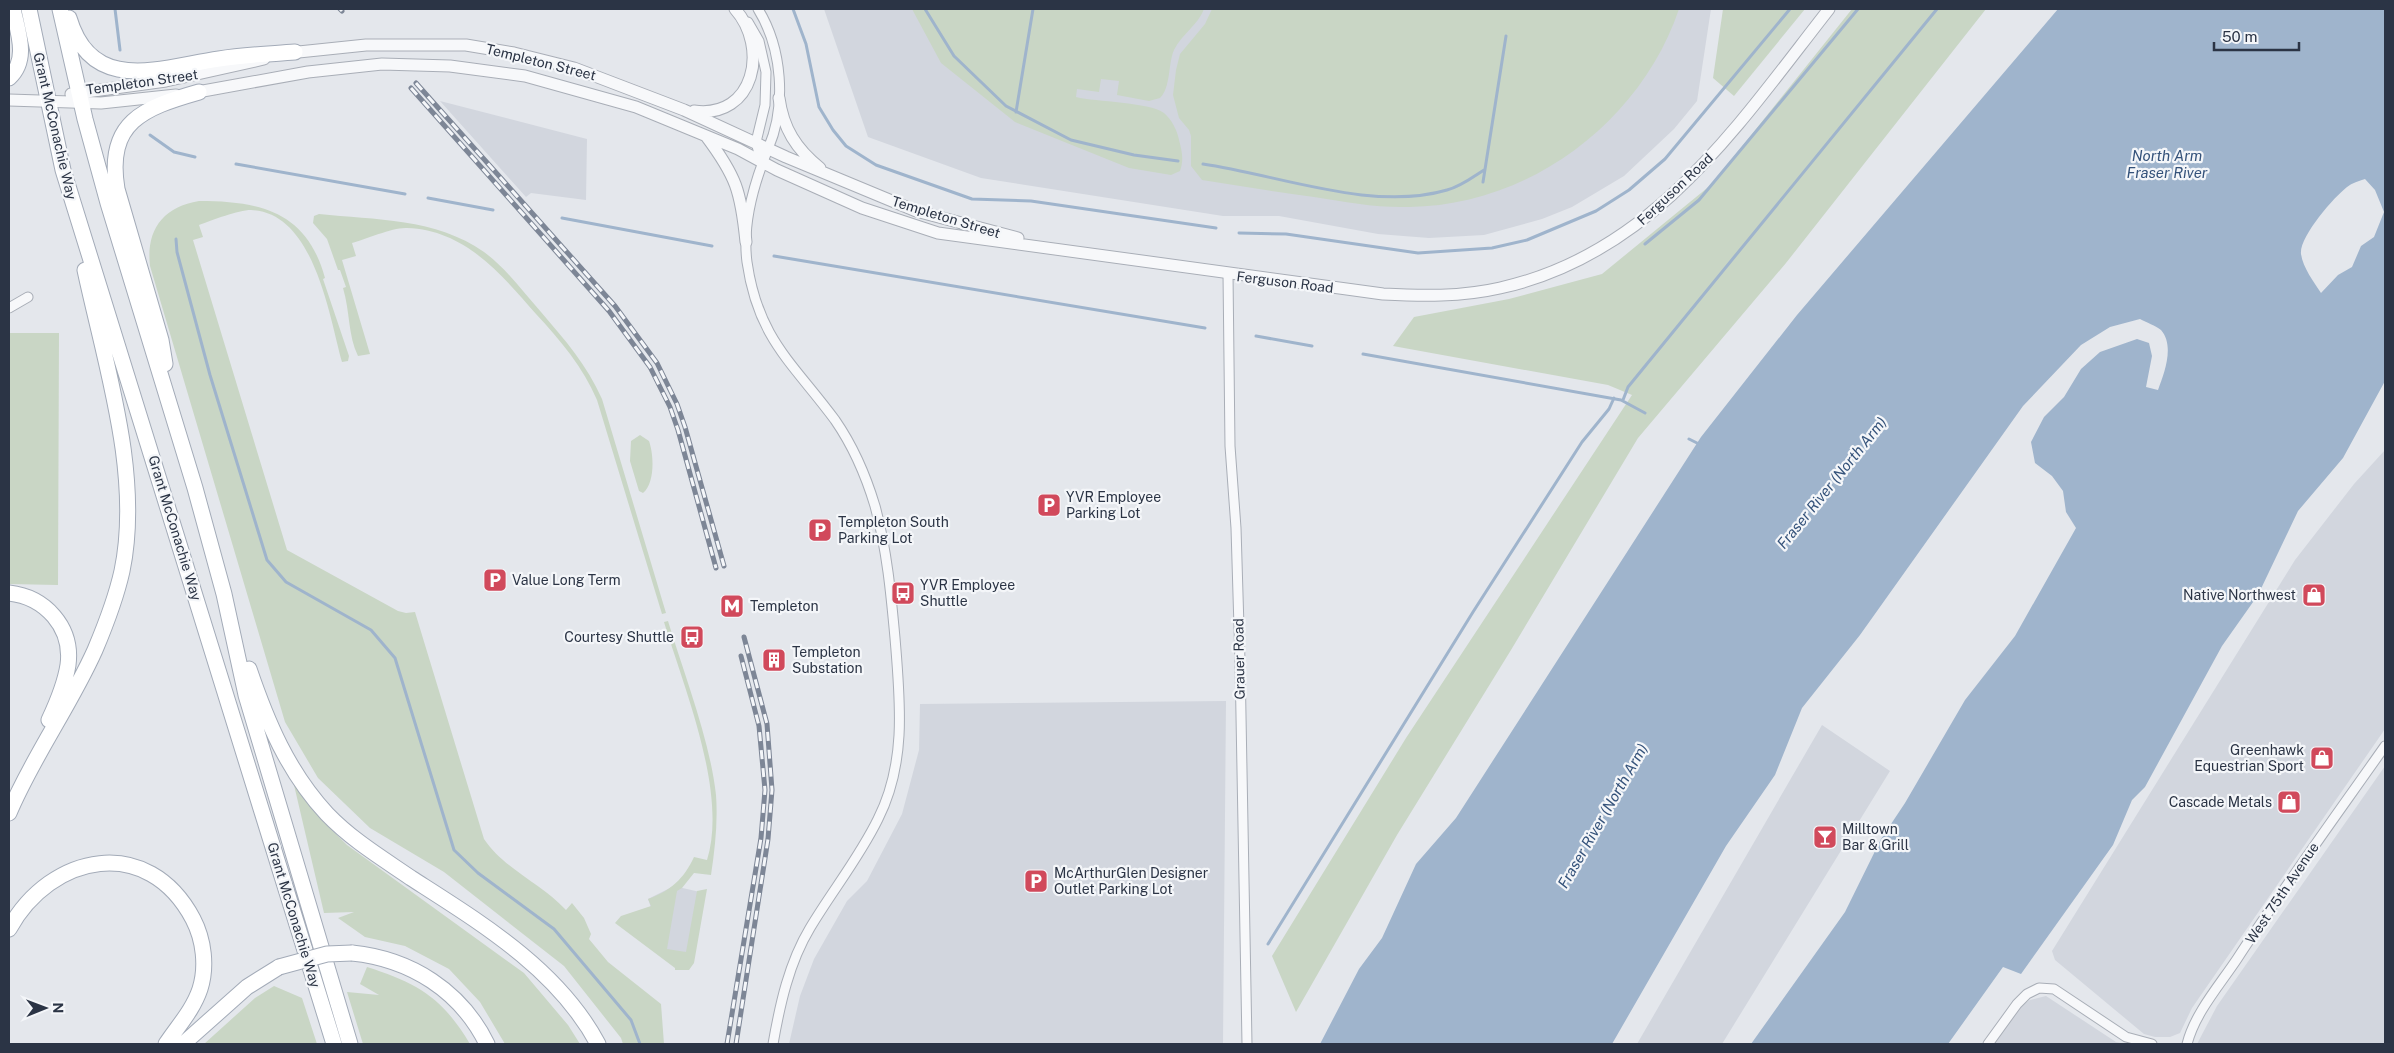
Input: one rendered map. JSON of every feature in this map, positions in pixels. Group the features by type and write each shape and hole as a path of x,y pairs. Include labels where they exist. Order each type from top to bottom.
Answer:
{"main road":[{"path":"9,78 15,72 21,58 13,9"},
{"name":"Grant McConachie Way","path":"29,9 63,170 334,1044"},
{"name":"Grant McConachie Way","path":"60,9 80,97 108,203 150,343 176,420 224,594 246,695 350,1044"},
{"path":"67,9 71,25 81,44 105,66 120,71 140,72 220,58 295,52"},
{"path":"176,420 161,340 117,189 113,164 120,140 139,116 164,102 199,92"},
{"path":"21,786 72,697 103,631 122,569 127,526 126,480 121,437 63,170"},
{"path":"9,594 29,597 49,610 62,628 68,652 68,664 61,691 9,813"},
{"path":"224,594 268,722 286,759 316,801 341,828 363,845 462,910 528,960 554,984 576,1010 598,1044"},
{"path":"9,929 34,894 46,884 72,870 86,866 116,864 144,871 157,878 180,898 189,910 196,925 204,956 200,990 193,1005 166,1044"},
{"path":"183,1044 247,987 279,967 328,954 352,953 370,954 392,961 436,982 467,1011 488,1044"}],"street":[{"path":"684,110 709,112 722,109 738,99 750,82 752,58 750,38 744,19 736,9"},
{"path":"736,9 755,33 766,72 765,104 756,142 761,161"},
{"path":"758,9 773,42 779,75 779,98 783,119 794,142 810,160 848,184"},
{"name":"Ferguson Road","path":"1228,274 1383,294 1436,296 1500,288 1574,263 1638,225 1710,158 1829,9"},
{"name":"Templeton Street","path":"80,97 166,81 295,52 366,45 466,45 514,53 574,68 684,110 848,184 923,214 1068,250"},
{"name":"Templeton Street","path":"9,100 47,100 199,92 260,80 346,67 382,64 450,66 525,76 636,107 706,136 862,208 938,233 1228,274"},
{"path":"746,242 748,220 761,161 769,148 779,98"},
{"path":"706,136 730,170 738,189 752,287 772,339 791,367 836,422 858,460 866,480 886,552 901,707 898,755 880,816 857,857 810,929 791,966 773,1044"},
{"name":"Grauer Road","path":"1228,274 1230,446 1236,528 1240,662 1246,1044"},
{"path":"9,308 28,297"},
{"name":"West 75th Avenue","path":"2187,1044 2196,1020 2267,913 2385,746"},
{"path":"1988,1044 2017,1004 2027,994 2039,988 2054,989 2126,1037 2152,1044"}],"shaded area":[{"path":"824,9 1711,9 1697,101 1674,129 1624,176 1572,207 1542,219 1484,235 1429,238 1378,234 1279,216 1223,216 981,178 868,137"},
{"path":"440,101 587,139 586,200 531,193 526,197"},
{"path":"2385,450 2385,729 2192,1008 2180,1033 2170,1037 2155,1037 2144,1034 2055,960 2052,951 2295,560 2354,484"},
{"name":"McArthurGlen Designer Outlet Parking Lot","path":"1226,701 1223,1044 789,1044 800,996 814,959 847,901 867,881 902,814 919,750 920,704"},
{"path":"1822,725 1890,771 1722,1044 1637,1044"},
{"path":"2385,766 2385,1044 2197,1044 2217,1006"},
{"path":"674,886 700,892 687,965 651,939 654,916 648,899"},
{"path":"2046,996 2116,1042 2126,1044 1993,1044 2021,1006 2030,1000"}],"green space":[{"path":"912,9 1204,9 1198,20 1174,50 1168,82 1164,94 1160,98 1149,101 1117,95 1119,81 1101,79 1099,92 1077,89 1076,97 1135,104 1157,109 1164,113 1172,122 1178,136 1182,156 1180,171 1171,175 1129,168 1015,122 941,63"},
{"path":"1212,9 1679,9 1661,50 1638,87 1609,121 1575,150 1537,174 1496,192 1453,203 1397,207 1350,203 1202,180 1191,166 1191,136 1189,130 1179,118 1173,95 1180,54 1205,24"},
{"path":"1723,9 1805,9 1734,96 1713,78"},
{"path":"1852,9 1986,9 1786,263 1638,438 1397,835 1296,1012 1272,956 1406,738 1632,395 1608,385 1393,346 1414,317 1509,299 1602,274 1712,184"},
{"path":"199,201 242,204 261,208 278,215 294,225 306,238 317,256 349,356 348,361 342,362 324,294 315,269 304,247 290,228 272,215 251,210 233,213 199,225 203,237 193,240 287,550 398,611 406,613 415,612 484,839 492,850 512,868 556,900 566,910 572,903 584,918 591,934 589,939 608,962 661,1004 664,1044 623,1044 621,1038 564,966 444,872 370,828 318,778 285,722 150,266 149,253 151,242 159,223 175,209"},
{"path":"319,214 404,222 446,233 484,252 514,280 575,353 590,375 602,399 666,613 662,614 597,400 578,365 554,334 509,284 480,257 447,237 428,231 401,228 352,243 356,256 342,260 370,354 358,356 352,340 343,288 346,287 327,239 313,223 314,216"},
{"path":"9,333 59,333 58,585 9,584"},
{"path":"640,435 649,441 652,454 650,483 643,493 639,491 630,461 631,441"},
{"path":"668,621 696,707 713,774 716,795 716,835 711,875 694,873 682,888 677,891 667,949 686,952 697,891 707,889 694,963 689,970 675,970 675,968 615,923 621,916 651,906 648,899 676,883 686,872 694,857 707,860 712,833 712,804 708,773 692,709 664,622"},
{"path":"294,785 319,817 347,845 524,973 568,1025 580,1044 505,1044 480,1002 449,969 405,946 365,937 338,918 354,912 324,913"},
{"path":"367,967 400,979 427,994 449,1014 470,1044 363,1044 347,992 379,995 360,984"},
{"path":"274,986 302,998 317,1044 204,1044 255,998"}],"water":[{"name":"North Arm Fraser River","path":"2058,9 2385,9 2385,381 2343,458 2298,511 2258,595 2222,646 2145,787 2132,800 2113,845 2021,974 2003,967 1948,1044 1751,1044 1845,912 1881,839 1905,803 1965,700 2015,636 2076,528 2066,512 2063,491 2052,476 2035,463 2031,442 2044,417 2064,397 2081,369 2100,352 2137,339 2149,343 2152,356 2146,387 2158,390 2167,360 2167,344 2161,330 2140,319 2110,327 2081,345 2023,406 1860,635 1802,708 1775,775 1726,846 1612,1044 1320,1044 1359,969 1382,938 1416,864 1456,818 1701,437 1797,315","holes":["2365,179 2375,190 2384,212 2374,237 2361,246 2352,267 2338,275 2321,293 2309,275 2301,254 2302,247 2311,228 2326,208 2349,186"]}],"waterway":[{"path":"115,9 120,50"},
{"path":"793,9 806,44 819,107 833,130 846,146 876,165 972,199 1031,201 1216,228"},
{"path":"925,9 954,56 1006,106 1071,140 1134,155 1178,161"},
{"path":"1016,112 1033,9"},
{"path":"1239,233 1286,234 1418,253 1492,248 1527,240 1596,211 1629,190 1665,159 1790,9"},
{"path":"1645,244 1699,200 1858,9"},
{"path":"1623,400 1628,387 1937,9"},
{"path":"1483,182 1506,36"},
{"path":"150,135 174,152 195,157"},
{"path":"236,164 405,194"},
{"path":"1203,164 1325,189 1388,197 1418,196 1452,189 1484,170"},
{"path":"428,198 493,210"},
{"path":"562,218 712,246"},
{"path":"176,239 177,252 210,375 267,560 286,582 371,630 395,658 454,850 478,873 554,929 631,1020 640,1044"},
{"path":"774,256 1205,328"},
{"path":"1256,336 1312,346"},
{"path":"1363,354 1621,400 1645,413"},
{"path":"1268,944 1473,612 1582,442 1609,409 1614,398"},
{"path":"1689,439 1697,443"}],"railway":[{"path":"416,83 615,306 657,363 677,404 685,427 724,566"},
{"path":"411,88 609,311 650,367 670,407 678,430 716,568"},
{"path":"736,1044 768,839 772,790 767,724 744,637"},
{"path":"727,1044 761,838 765,790 759,726 741,656"}],"place":[{"name":"YVR Employee Parking Lot","path":"1049,505"},
{"name":"Templeton South Parking Lot","path":"820,530"},
{"name":"Value Long Term","path":"495,580"},
{"name":"YVR Employee Shuttle","path":"903,593"},
{"name":"Native Northwest","path":"2314,595"},
{"name":"Templeton","path":"732,606"},
{"name":"Courtesy Shuttle","path":"692,637"},
{"name":"Templeton Substation","path":"774,660"},
{"name":"Greenhawk Equestrian Sport","path":"2322,758"},
{"name":"Cascade Metals","path":"2289,802"},
{"name":"Milltown Bar & Grill","path":"1825,837"},
{"name":"McArthurGlen Designer Outlet Parking Lot","path":"1036,881"}],"water label":[{"name":"Fraser River (North Arm)","path":"1832,483"},
{"name":"Fraser River (North Arm)","path":"1603,816"}]}
